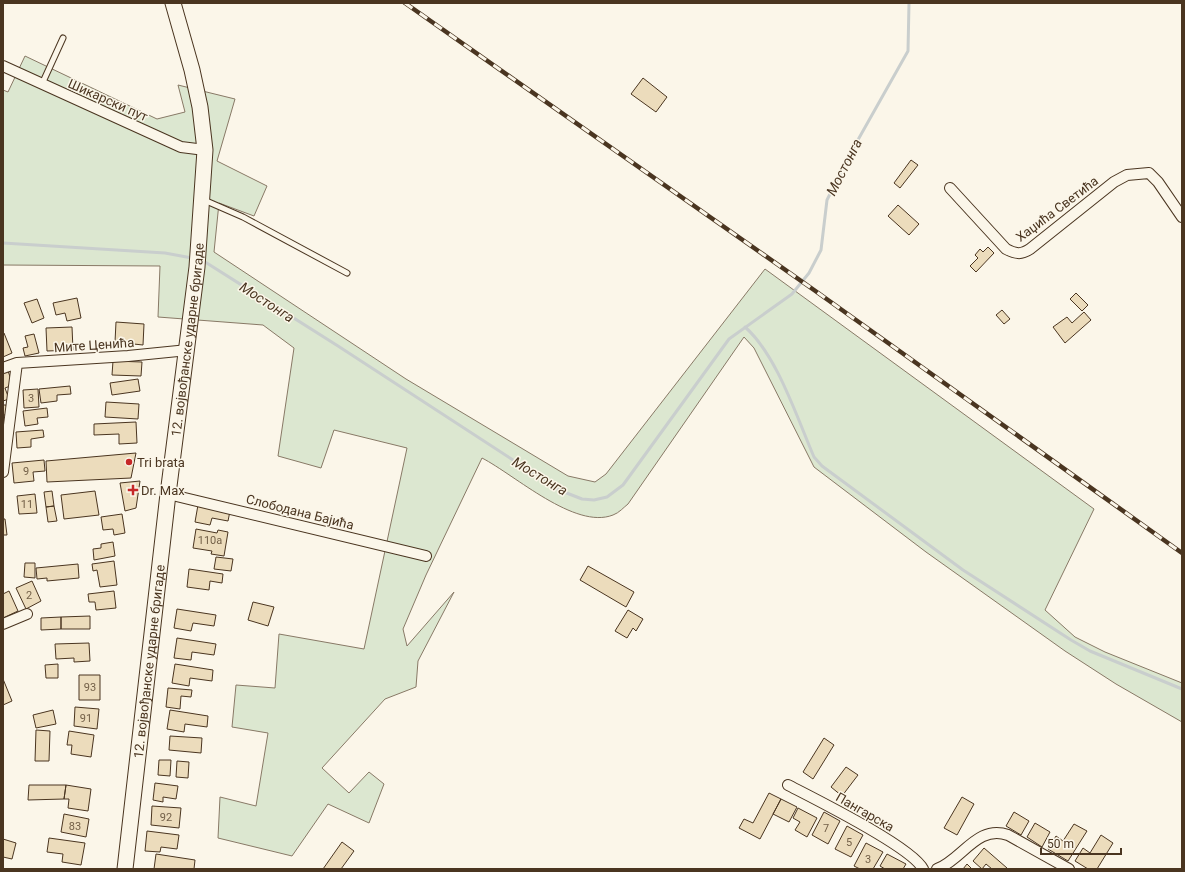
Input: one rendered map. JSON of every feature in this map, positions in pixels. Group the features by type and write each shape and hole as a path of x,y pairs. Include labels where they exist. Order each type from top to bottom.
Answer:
{"main road":[{"name":"12. војвођанске ударне бригаде","path":"125,869 168,494 198,267 205,150 200,107 192,70 172,3"}],"street":[{"name":"Шикарски пут","path":"3,66 181,146 205,150"},
{"name":"Хаџића Светића","path":"950,188 1006,249 1014,253 1023,253 1030,249 1114,182 1127,175 1149,173 1158,182 1182,217"},
{"name":"Мите Ценића","path":"3,368 17,363 128,356 188,350"},
{"path":"3,472 17,363"},
{"name":"Слободана Бајића","path":"168,494 426,556"},
{"path":"3,624 27,614"},
{"name":"Пангарска","path":"788,785 841,813 904,851 915,858 923,869"},
{"path":"937,869 959,855 984,834 996,832 1008,835 1069,869"}],"lane":[{"path":"42,84 63,38"},
{"path":"202,199 243,217 347,273"}],"green space":[{"path":"25,56 157,119 185,112 178,85 235,99 217,161 267,186 254,216 219,203 214,252 406,379 568,476 595,482 606,474 765,269 1094,509 1045,610 1075,637 1105,652 1182,683 1182,722 1116,684 1065,651 926,552 814,467 754,348 744,337 628,504 613,515 598,518 581,515 564,508 482,458 426,575 403,629 407,646 454,592 418,661 416,687 385,699 322,768 349,793 369,772 384,784 369,823 328,804 292,856 218,838 220,797 256,806 268,733 232,727 236,685 275,688 279,634 364,649 407,448 334,430 321,468 278,456 294,348 263,325 158,317 160,266 3,265 3,90 8,92"}],"building":[{"path":"643,78 667,97 656,112 631,94"},
{"path":"911,160 918,165 900,188 894,183"},
{"path":"898,205 919,224 909,235 888,216"},
{"path":"988,247 994,253 976,272 970,266 978,258 975,255 980,249 983,252"},
{"path":"1076,293 1088,305 1082,311 1070,299"},
{"path":"77,298 81,318 67,321 65,313 56,315 53,303"},
{"path":"37,299 44,318 32,323 24,303"},
{"path":"1002,310 1010,319 1004,324 996,315"},
{"path":"1084,312 1091,320 1065,343 1053,327 1067,317 1072,323"},
{"path":"116,322 144,324 143,345 115,342"},
{"path":"72,327 73,350 47,351 46,328"},
{"path":"4,333 12,353 3,357 3,334"},
{"path":"34,334 39,353 25,356 23,348 28,347 25,336"},
{"path":"113,361 142,362 141,376 112,375"},
{"path":"8,371 13,385 5,388 9,399 3,401 3,373"},
{"path":"138,379 140,391 112,395 110,383"},
{"path":"70,386 71,394 57,395 57,401 41,403 39,389"},
{"path":"38,389 39,407 24,408 23,390"},
{"path":"106,402 139,404 138,419 105,417"},
{"path":"3,405 6,405 8,415 3,415"},
{"path":"47,408 48,417 37,418 38,424 25,426 23,411"},
{"path":"136,422 137,443 119,444 119,434 94,435 94,424"},
{"path":"43,430 44,437 31,439 31,447 17,448 16,432"},
{"path":"136,453 131,478 47,482 46,461"},
{"path":"44,460 45,471 33,472 34,481 14,483 12,463"},
{"path":"140,481 136,508 125,511 120,483"},
{"path":"52,491 54,506 46,507 44,492"},
{"path":"95,491 99,515 64,519 61,495"},
{"path":"35,494 37,513 19,514 17,496"},
{"path":"198,505 230,511 228,521 212,518 210,525 195,522"},
{"path":"54,506 57,521 48,522 46,507"},
{"path":"122,514 125,533 114,535 113,529 103,530 101,517"},
{"path":"3,519 5,519 7,535 3,535"},
{"path":"196,529 217,533 218,530 228,532 224,556 211,554 212,551 193,548"},
{"path":"113,542 115,556 94,560 93,549 101,548 101,544"},
{"path":"216,557 233,559 231,571 214,569"},
{"path":"114,561 117,585 100,587 97,570 93,571 92,564"},
{"path":"25,563 35,563 35,578 24,577"},
{"path":"78,564 79,578 47,581 47,578 37,579 36,568"},
{"path":"588,566 634,592 626,607 580,580"},
{"path":"189,569 223,574 222,583 210,581 209,590 187,587"},
{"path":"32,581 41,601 26,609 16,588"},
{"path":"9,591 18,611 3,618 3,594"},
{"path":"114,591 116,608 96,610 95,602 89,602 88,594"},
{"path":"253,602 274,607 268,626 248,620"},
{"path":"177,609 216,615 214,626 193,623 191,631 174,628"},
{"path":"628,610 643,619 636,631 633,628 627,638 615,631"},
{"path":"90,616 90,629 61,629 61,617"},
{"path":"61,617 61,629 41,630 41,618"},
{"path":"177,638 216,644 214,655 192,652 191,660 174,658"},
{"path":"89,643 90,661 74,662 74,658 56,659 55,644"},
{"path":"58,664 58,678 46,678 45,665"},
{"path":"175,664 213,670 212,681 190,678 189,686 172,683"},
{"path":"79,675 100,675 100,700 79,700"},
{"path":"3,679 12,701 3,705"},
{"path":"168,688 192,690 191,697 181,696 180,709 166,707"},
{"path":"75,707 99,709 97,729 74,726"},
{"path":"53,710 56,724 36,728 33,715"},
{"path":"170,710 208,716 207,727 185,724 184,732 167,729"},
{"path":"36,730 50,731 49,761 35,761"},
{"path":"69,731 94,735 91,757 71,754 72,745 67,745"},
{"path":"170,736 202,738 201,753 169,750"},
{"path":"824,738 834,745 813,779 803,772"},
{"path":"159,760 171,760 170,776 158,775"},
{"path":"177,761 189,762 188,778 176,777"},
{"path":"846,767 858,775 842,796 831,787"},
{"path":"155,783 178,786 176,799 163,797 163,802 153,800"},
{"path":"29,785 66,785 64,799 28,800"},
{"path":"66,785 91,789 88,811 68,808 69,799 64,799"},
{"path":"769,793 781,799 760,839 739,828 744,819 753,823"},
{"path":"962,797 974,804 957,835 944,828"},
{"path":"781,799 797,807 789,822 773,814"},
{"path":"152,806 181,808 179,828 151,825"},
{"path":"798,808 817,818 807,837 795,830 800,822 793,818"},
{"path":"824,812 840,821 828,844 812,835"},
{"path":"1014,812 1029,821 1021,835 1006,826"},
{"path":"64,814 89,819 86,837 61,832"},
{"path":"1035,823 1050,832 1042,847 1027,837"},
{"path":"1074,824 1087,831 1068,861 1048,849 1056,836 1063,841"},
{"path":"847,826 863,835 851,857 835,849"},
{"path":"147,831 179,835 177,849 161,847 160,852 145,851"},
{"path":"1101,835 1113,843 1097,869 1088,869 1075,861 1083,848 1090,853"},
{"path":"49,838 85,843 81,865 62,862 63,854 47,852"},
{"path":"3,839 16,843 12,859 3,857"},
{"path":"342,842 354,851 341,869 323,869"},
{"path":"866,843 883,852 873,869 860,869 854,866"},
{"path":"984,848 1007,868 992,869 986,864 982,869 973,861"},
{"path":"156,854 195,860 194,869 154,869"},
{"path":"887,854 906,864 903,869 885,869 880,866"},
{"path":"967,864 972,869 963,869"}],"waterway":[{"name":"Мостонга","path":"202,260 338,346 559,490 582,499 594,500 607,497 623,485 729,339 792,294 809,273 821,250 827,200 850,154 908,51 909,3"},
{"name":"Мостонга","path":"3,243 165,253 192,258"},
{"path":"745,327 767,354 776,370 814,457 822,466 963,570 1071,640 1090,651 1182,689"}],"railway":[{"path":"405,3 814,290 1182,553"}],"place":[{"name":"Tri brata","path":"129,462"},
{"name":"Dr. Max","path":"133,490"}]}
